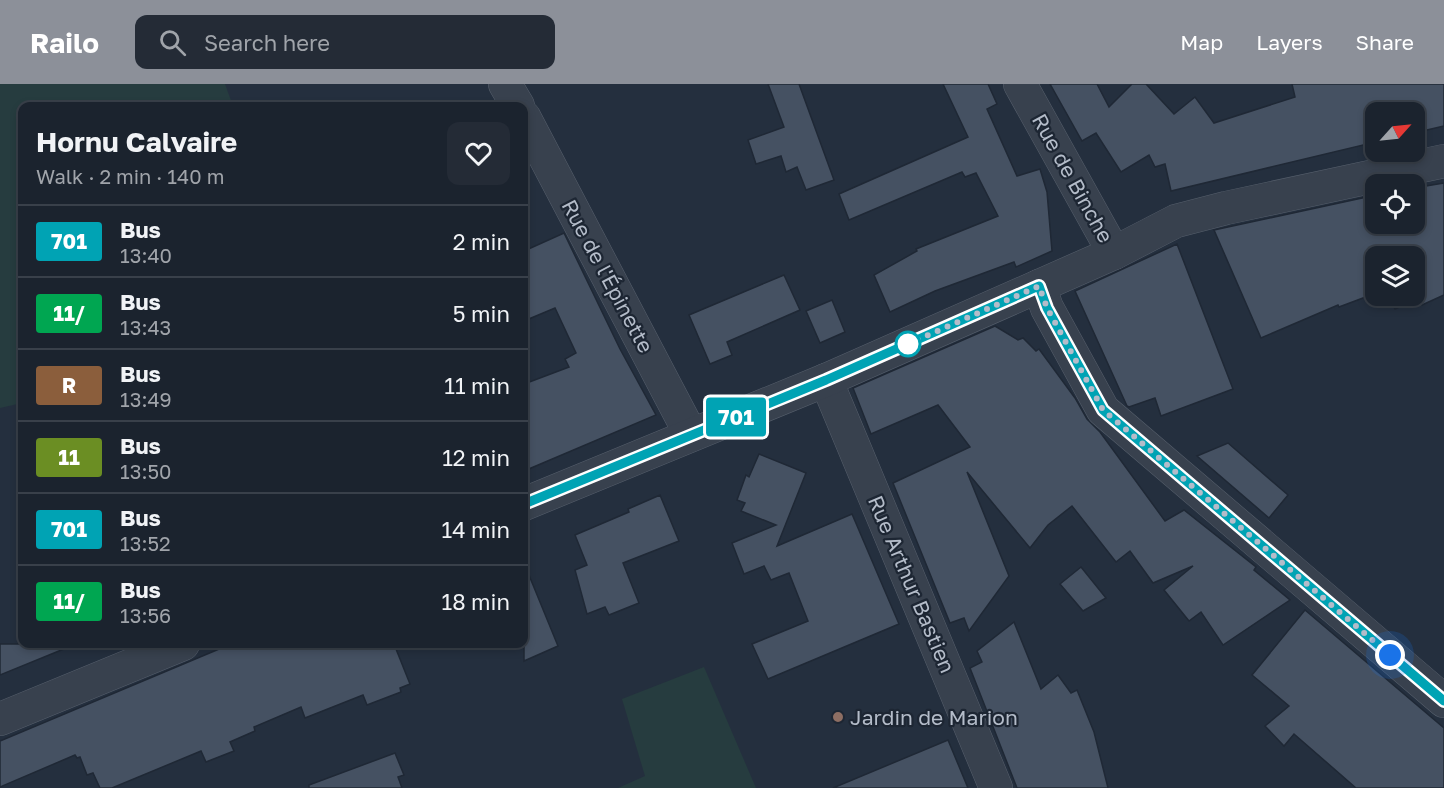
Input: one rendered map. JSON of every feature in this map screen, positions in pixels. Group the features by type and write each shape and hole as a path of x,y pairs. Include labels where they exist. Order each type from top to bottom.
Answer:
{"street":[{"path":"505,84 516,102"},
{"name":"Rue de Binche","path":"528,502 826,380 1114,254 1020,84"},
{"name":"Rue de l'Épinette","path":"528,125 691,435"},
{"path":"1114,254 1176,221 1444,161"},
{"path":"1039,286 1047,308 1103,410 1444,701"},
{"name":"Rue Arthur Bastien","path":"826,380 996,788"},
{"path":"0,719 173,648"}],"green space":[{"path":"0,84 225,84 232,102 18,102 18,404 0,408"},
{"path":"704,667 756,788 618,788 645,776 622,699"}],"building":[{"path":"768,84 799,84 834,180 806,190 797,167 786,172 781,156 756,164 748,140 784,127"},
{"path":"943,84 988,84 997,104 987,109 1017,176 1040,169 1047,192 1052,251 1016,267 1014,262 935,291 890,312 874,275 917,251 916,249 998,216 976,173 965,177 962,172 849,220 839,194 968,137"},
{"path":"1050,84 1097,84 1109,107 1132,84 1146,84 1174,114 1195,97 1214,123 1295,97 1292,84 1444,84 1444,126 1425,130 1425,102 1365,102 1365,145 1171,191 1165,164 1155,167 1149,155 1121,172 1096,133 1082,141"},
{"path":"1444,183 1444,295 1425,304 1425,246 1365,246 1365,297 1339,307 1338,305 1261,338 1214,230 1365,197 1365,234 1425,234 1425,186"},
{"path":"564,233 620,349 656,415 528,469 528,382 569,367 565,359 576,353 555,308 528,319 528,249"},
{"path":"1177,244 1233,389 1161,416 1155,398 1127,406 1075,291"},
{"path":"784,275 800,310 727,342 732,355 710,364 689,315"},
{"path":"832,300 845,332 820,343 806,311"},
{"path":"995,326 1018,340 1023,338 1036,351 1039,349 1075,398 1087,419 1100,432 1165,521 1184,510 1256,567 1254,570 1290,600 1223,645 1201,612 1189,621 1164,590 1193,566 1153,583 1130,551 1116,562 1072,506 1048,525 1030,548 967,472 1009,576 969,631 964,618 950,623 893,483 970,447 938,405 871,434 853,388"},
{"path":"1228,443 1288,495 1269,518 1197,456"},
{"path":"759,454 806,473 777,546 852,514 899,624 768,679 752,644 808,621 789,573 771,580 764,566 744,574 732,543 776,525 741,511 745,503 737,500 746,475 749,477"},
{"path":"660,495 679,541 623,563 639,603 609,615 605,607 587,614 575,570 587,565 575,535 629,512 628,509"},
{"path":"1081,567 1106,598 1083,611 1060,584"},
{"path":"528,573 558,646 524,661 524,648 528,648"},
{"path":"1305,610 1444,728 1444,788 1356,788 1294,734 1284,746 1265,726 1289,706 1252,675"},
{"path":"1014,622 1041,689 1058,675 1071,693 1077,690 1094,732 1108,788 1017,788 970,668 982,662 977,651"},
{"path":"0,644 18,644 18,648 66,648 0,675"},
{"path":"221,648 396,648 410,684 400,688 401,692 367,705 363,695 305,718 301,707 254,727 255,731 230,742 234,751 206,762 201,751 112,788 100,788 93,773 87,775 80,757 77,758 75,755 0,787 0,741"},
{"path":"948,740 968,788 833,788"},
{"path":"395,753 404,775 398,777 402,788 309,788 309,785"}],"bus line":[{"name":"701","path":"528,502 826,380 1039,286 1047,308 1103,410 1444,701"}],"place":[{"name":"Jardin de Marion","path":"838,717"}],"route":[{"path":"908,344 1039,286 1047,308 1103,410 1390,655"}]}
